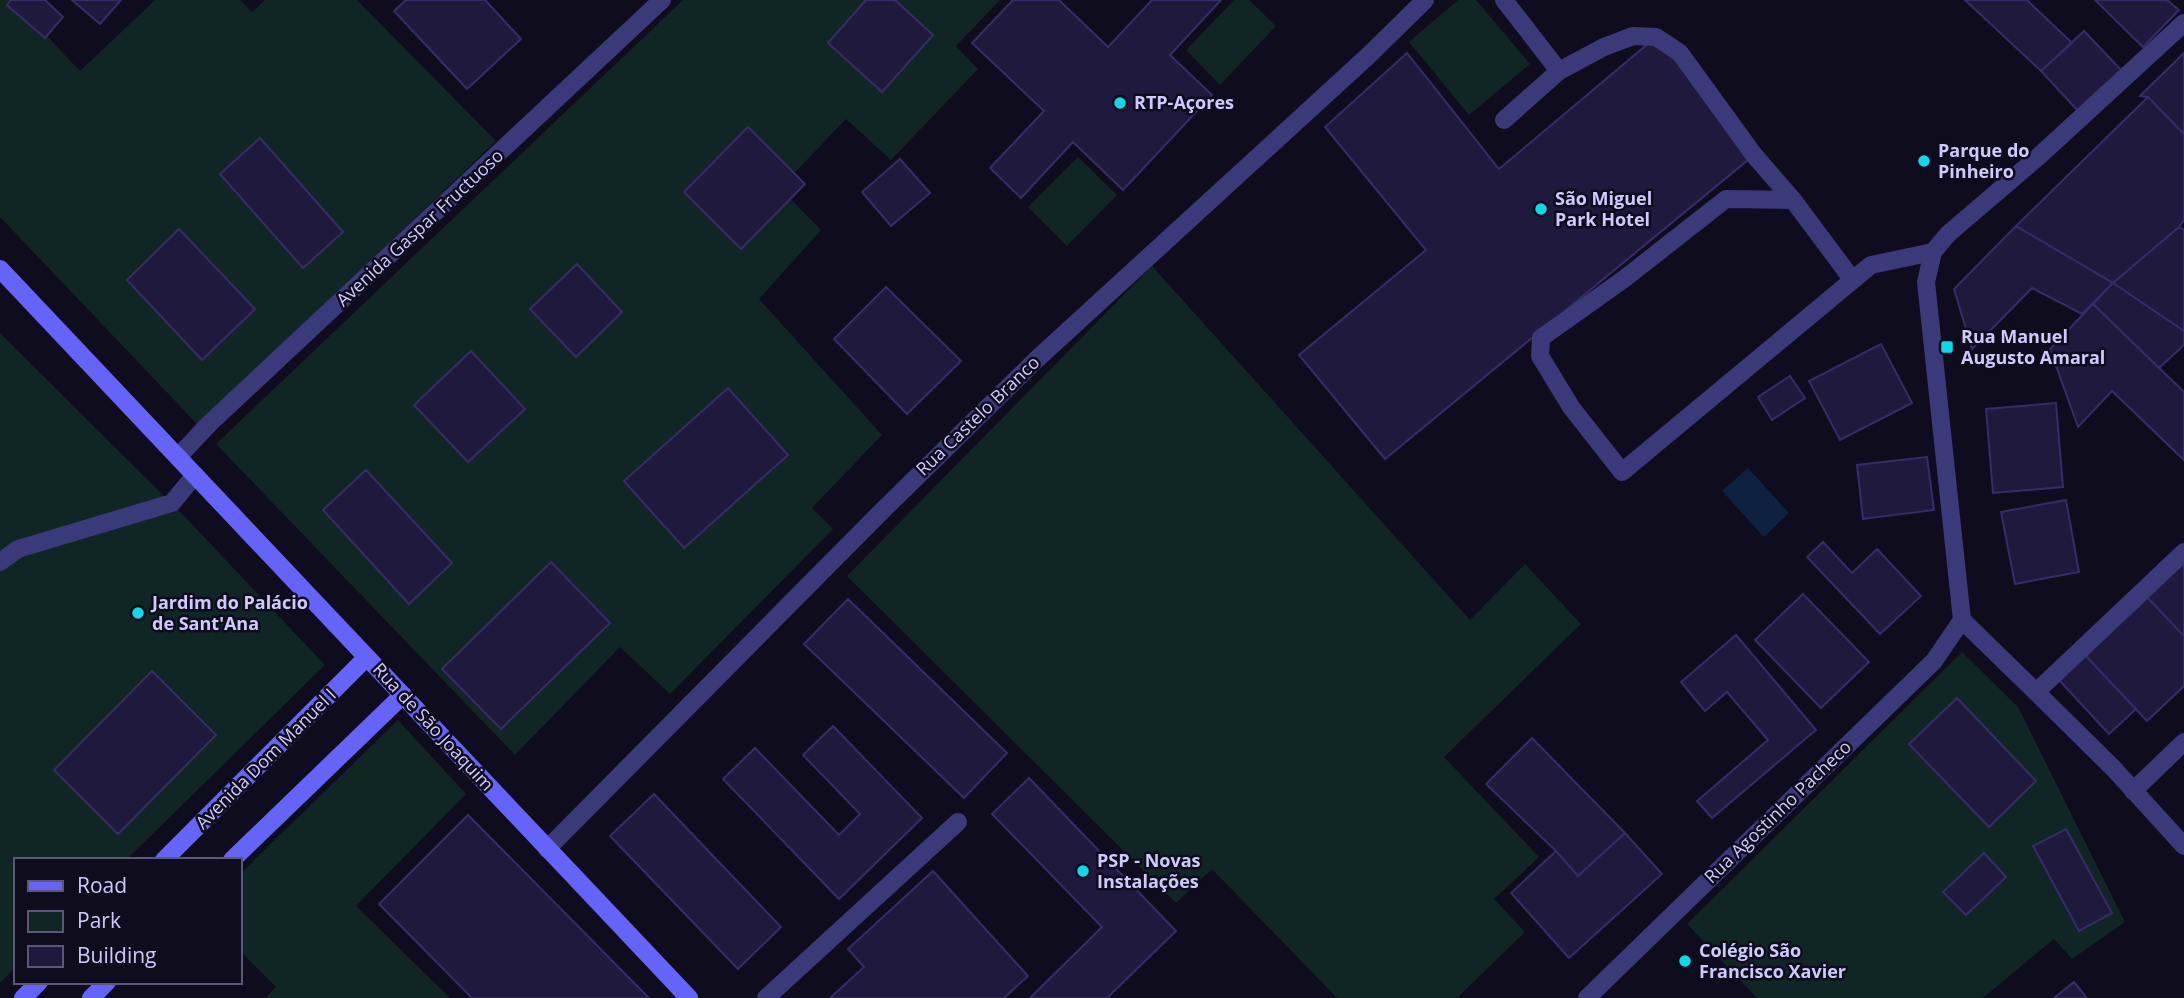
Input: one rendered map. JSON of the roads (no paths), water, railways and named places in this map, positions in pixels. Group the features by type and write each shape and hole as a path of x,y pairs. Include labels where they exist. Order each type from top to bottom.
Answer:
{"main road":[{"name":"Rua de São Joaquim","path":"0,269 689,998"},
{"name":"Avenida Dom Manuel I","path":"166,858 367,657"},
{"path":"234,858 403,695"},
{"path":"23,998 37,984"},
{"path":"91,998 105,984"}],"street":[{"name":"Avenida Gaspar Fructuoso","path":"178,457 209,424 662,0"},
{"name":"Rua Castelo Branco","path":"547,849 1027,368 1368,56 1425,0"},
{"path":"1504,0 1559,71"},
{"path":"2184,23 2038,157 1948,234 1933,252 1926,282 1962,620 2036,692 2184,846"},
{"path":"1504,120 1559,71 1604,47 1633,36 1656,37 1680,53 1754,155 1793,200 1852,279"},
{"path":"1793,200 1726,200 1624,279 1541,338 1540,356 1572,407 1622,472 1871,265 1933,252"},
{"path":"0,562 18,549 172,503 195,475"},
{"path":"2036,692 2184,552"},
{"name":"Rua Agostinho Pacheco","path":"1587,998 1934,661 1962,620"},
{"path":"2133,791 2184,742"},
{"path":"766,998 958,822"}],"water":[{"path":"1748,468 1789,513 1764,537 1722,491"}],"place":[{"name":"RTP-Açores","path":"1120,103"},
{"name":"Parque do Pinheiro","path":"1924,161"},
{"name":"São Miguel Park Hotel","path":"1541,209"},
{"name":"Rua Manuel Augusto Amaral","path":"1947,347"},
{"name":"Jardim do Palácio de Sant'Ana","path":"138,613"},
{"name":"PSP - Novas Instalações","path":"1083,871"},
{"name":"Colégio São Francisco Xavier","path":"1685,961"}]}
